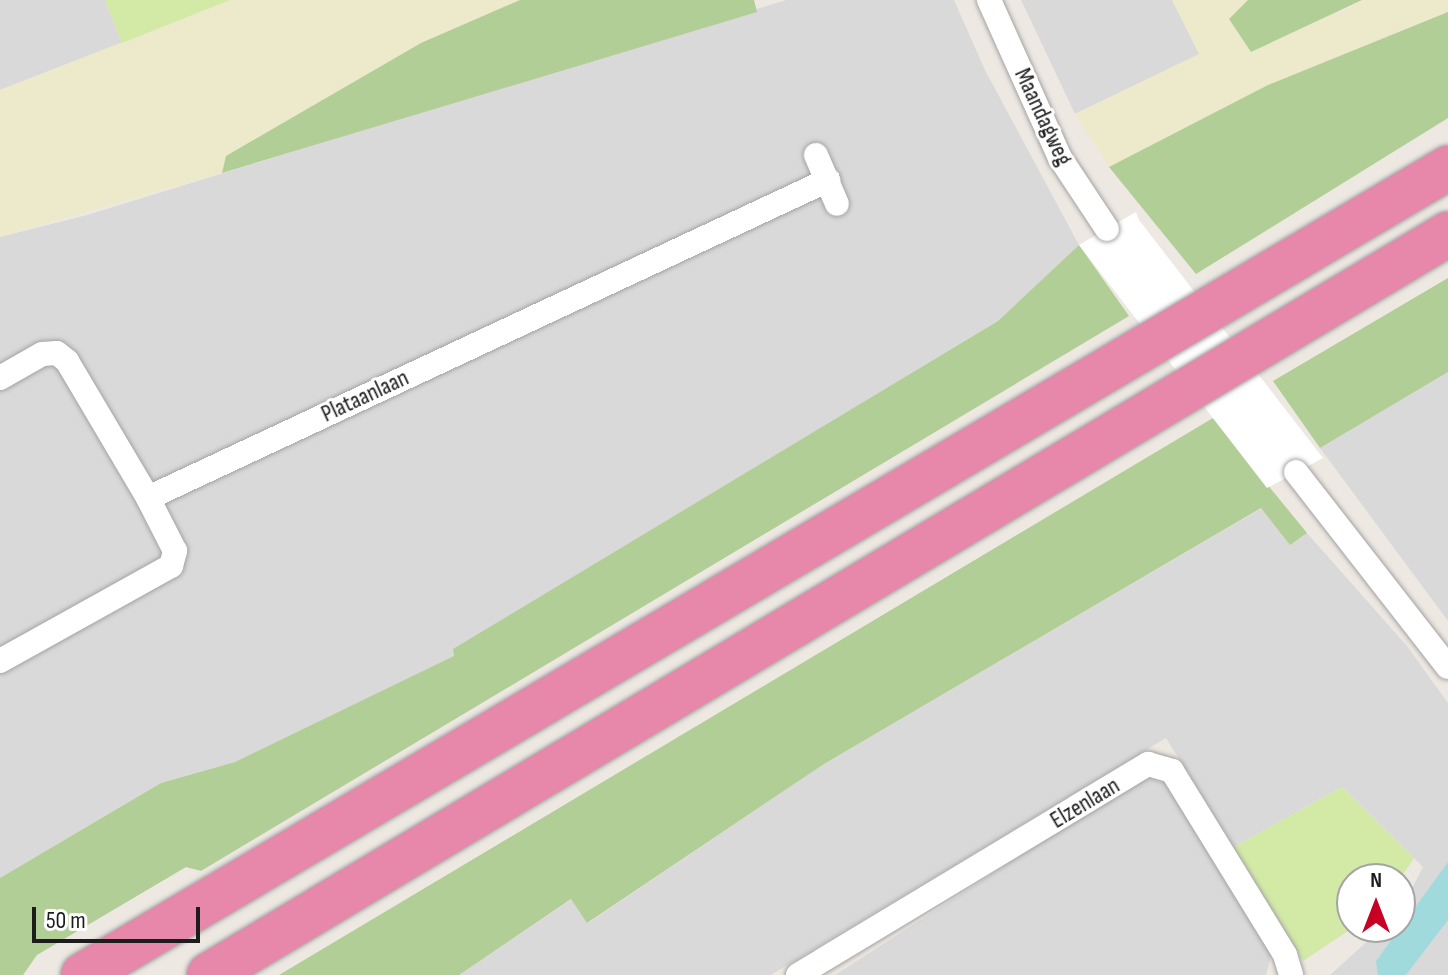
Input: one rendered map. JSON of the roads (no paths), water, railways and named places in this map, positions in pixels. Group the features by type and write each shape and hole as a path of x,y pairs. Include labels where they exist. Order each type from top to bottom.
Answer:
{"highway":[{"path":"83,975 1448,168"},
{"path":"209,975 1448,234"}],"street":[{"name":"Maandagweg","path":"989,0 1060,158 1107,229"},
{"path":"816,155 837,204"},
{"name":"Plataanlaan","path":"148,498 828,180"},
{"path":"0,378 42,354 57,353 67,361 148,498 175,551 171,566 0,661"},
{"path":"1296,472 1448,667"},
{"name":"Elzenlaan","path":"798,975 1148,764 1172,771 1292,973"}],"water":[{"path":"1448,862 1448,920 1406,975 1378,975 1376,961 1389,943 1416,943 1416,906"}]}
